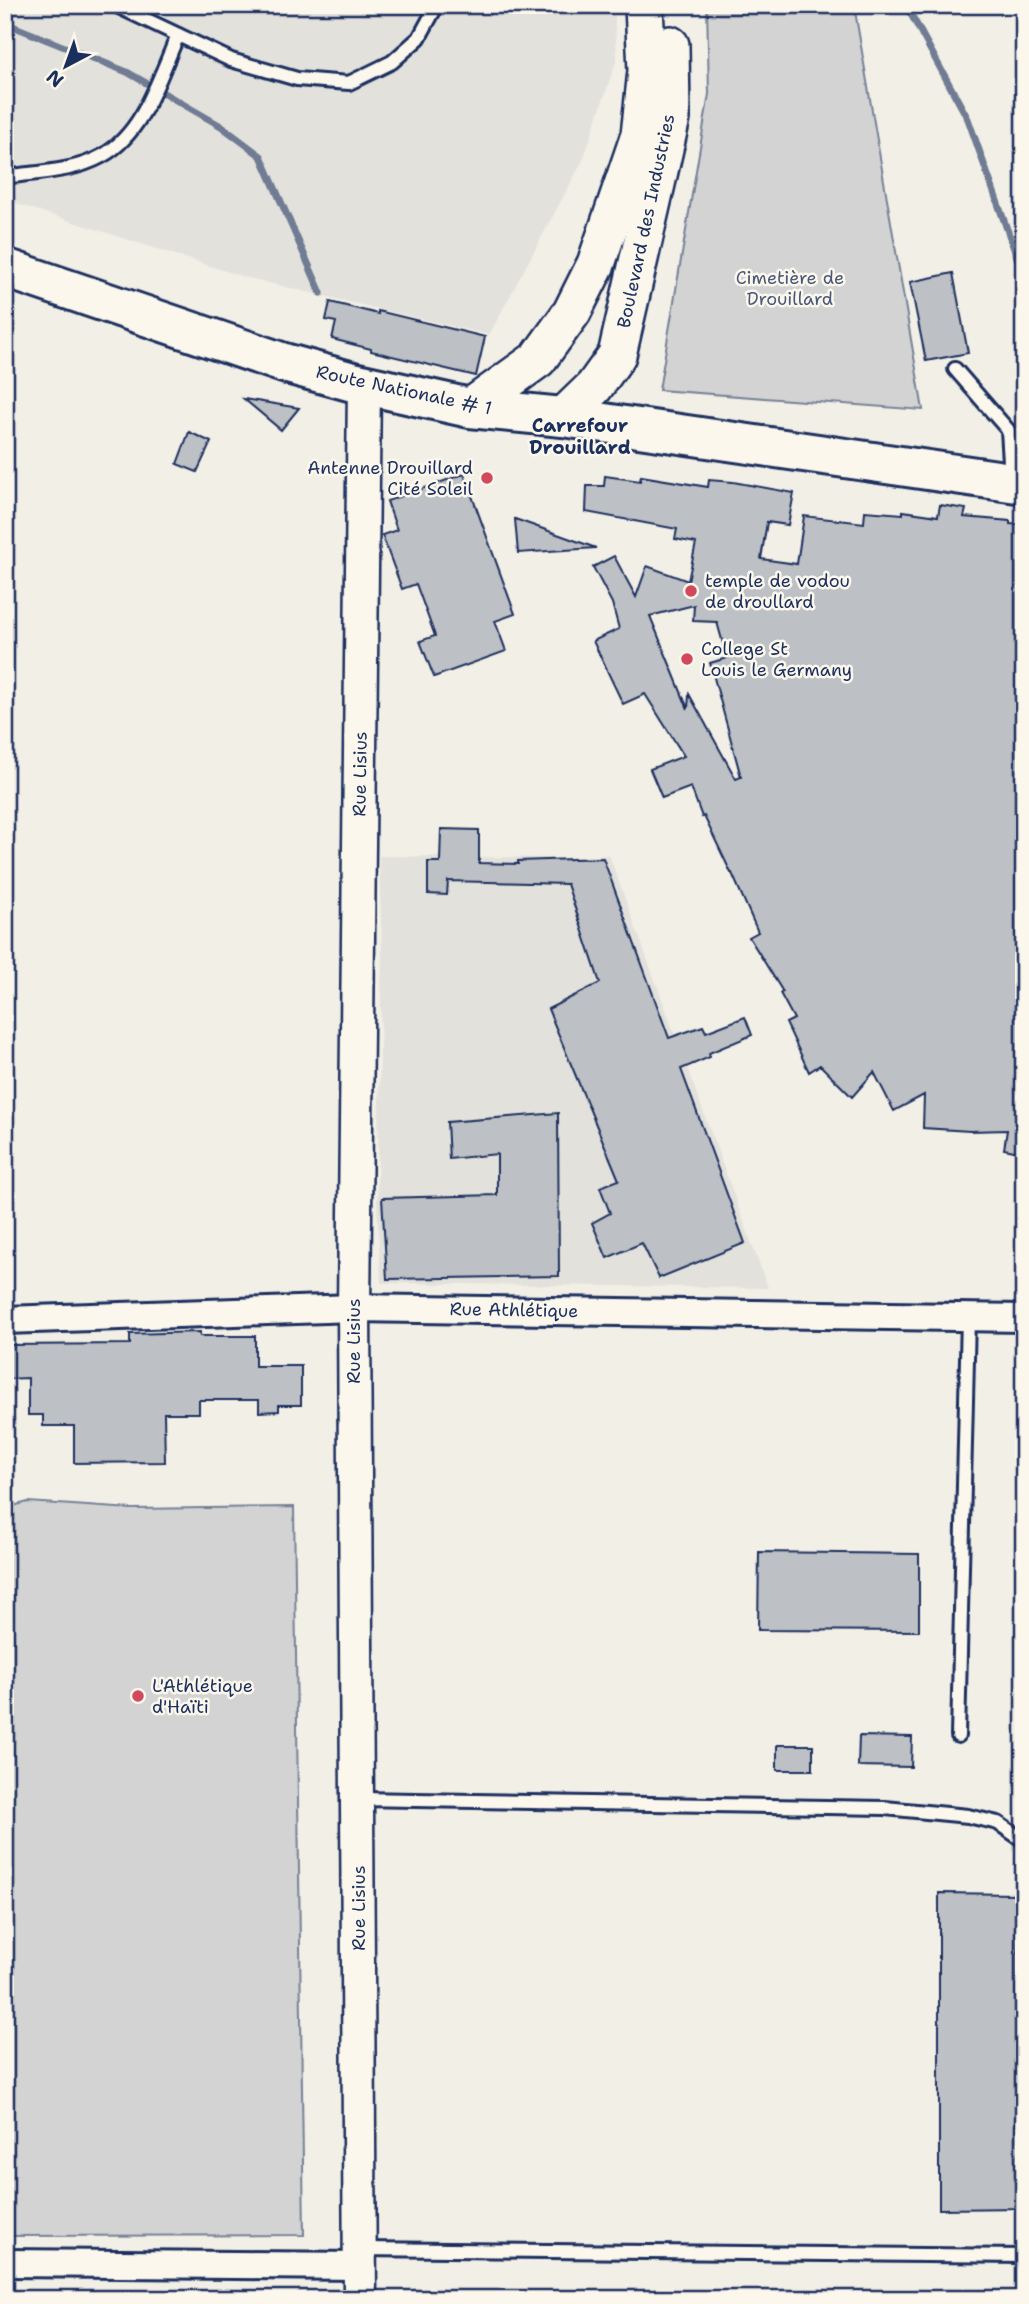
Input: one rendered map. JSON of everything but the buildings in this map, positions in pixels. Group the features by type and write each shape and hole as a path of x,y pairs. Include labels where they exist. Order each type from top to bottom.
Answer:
{"main road":[{"name":"Boulevard des Industries","path":"470,408 538,359 572,312 596,264 640,135 647,71 644,5"},
{"name":"Boulevard des Industries","path":"563,417 594,387 617,355 671,118 668,5"},
{"name":"Route Nationale # 1","path":"5,268 284,363 470,408 563,417 1017,483"}],"street":[{"name":"Rue Lisius","path":"359,383 354,1308 360,2299"},
{"name":"Rue Athlétique","path":"5,1320 354,1308 1024,1318"},
{"path":"5,2263 361,2258"}],"lane":[{"path":"116,5 231,60 297,79 349,82 391,62 419,38 437,5"},
{"path":"5,174 12,176 65,169 101,157 126,138 145,108 178,35"},
{"path":"955,369 1008,429 1017,483"},
{"path":"958,1736 968,1317"},
{"path":"358,1800 885,1808 968,1816 998,1823 1024,1841"},
{"path":"361,2258 1024,2256"}],"shaded area":[{"path":"5,5 614,5 617,58 583,160 489,335 244,277 5,200"},
{"path":"609,855 768,1288 381,1283 377,1202 382,952 379,856 561,858"}],"green space":[{"name":"Cimetière de Drouillard","path":"707,5 854,5 923,410 659,390 709,94"},
{"path":"28,1502 132,1509 294,1507 304,2235 5,2236 5,1508"}],"waterway":[{"path":"906,5 968,119 1024,277"},
{"path":"5,23 127,72 221,126 261,156 321,293"}],"place":[{"name":"Antenne Drouillard Cité Soleil","path":"487,478"},
{"name":"temple de vodou de droullard","path":"691,591"},
{"name":"College St Louis le Germany","path":"687,659"},
{"name":"L'Athlétique d'Haïti","path":"138,1696"}],"district":[{"name":"Carrefour Drouillard","path":"580,436"}]}
